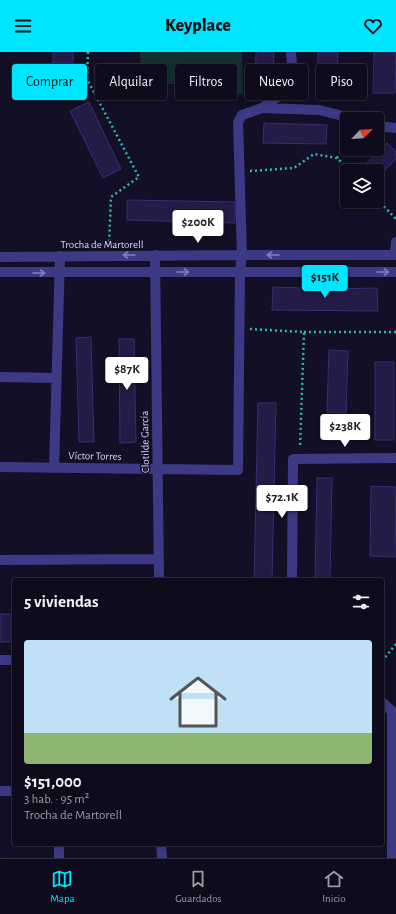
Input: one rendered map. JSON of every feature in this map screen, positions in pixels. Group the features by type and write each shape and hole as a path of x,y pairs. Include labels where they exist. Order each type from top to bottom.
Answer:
{"street":[{"path":"240,328 240,272 242,254 238,122 242,115 262,108 289,89 293,78 291,52"},
{"path":"262,108 318,110 340,115"},
{"path":"384,127 396,128"},
{"path":"396,242 396,255"},
{"name":"Trocha de Martorell","path":"0,257 242,254 396,255"},
{"name":"Clotilde García","path":"155,255 159,578"},
{"path":"54,468 60,256"},
{"path":"0,272 396,272"},
{"name":"Víctor Torres","path":"0,467 238,470 240,328"},
{"path":"0,377 56,378"},
{"path":"292,578 297,459 396,458"},
{"path":"0,560 158,559"},
{"path":"0,660 12,660"},
{"path":"384,704 394,713 392,858"},
{"path":"0,791 12,791"},
{"path":"59,846 59,858"},
{"path":"161,846 162,858"}],"path":[{"path":"88,52 88,79 139,177 111,197 109,255"},
{"path":"239,171 294,168 314,154 338,158 344,164"},
{"path":"384,206 396,219"},
{"path":"240,328 304,332 396,332"},
{"path":"297,459 304,332"},
{"path":"384,659 396,644"}],"green space":[{"path":"140,52 242,52 243,94 237,94 237,64 175,64 175,84 167,84 167,64 140,64"}],"building":[{"path":"53,52 73,52 73,63 53,63"},
{"path":"256,52 274,52 274,64 256,64"},
{"path":"318,52 338,52 338,64 318,64"},
{"path":"374,52 396,52 395,93 373,93"},
{"path":"89,102 121,169 103,178 70,111"},
{"path":"264,123 327,125 326,144 263,143"},
{"path":"387,143 396,152 396,159 384,171 384,164 366,164 374,156 384,156 384,146"},
{"path":"127,200 235,202 235,223 127,220"},
{"path":"273,287 331,289 377,288 378,311 272,310"},
{"path":"91,337 94,442 79,442 76,338"},
{"path":"119,339 134,339 136,442 120,443"},
{"path":"329,350 348,351 346,413 327,412"},
{"path":"375,362 394,362 394,440 375,440"},
{"path":"258,403 276,403 272,578 254,578"},
{"path":"326,422 341,422 341,440 326,440"},
{"path":"317,478 332,478 330,578 315,578"},
{"path":"371,486 396,487 395,557 370,556"},
{"path":"0,614 12,614 12,642 0,642"}]}
